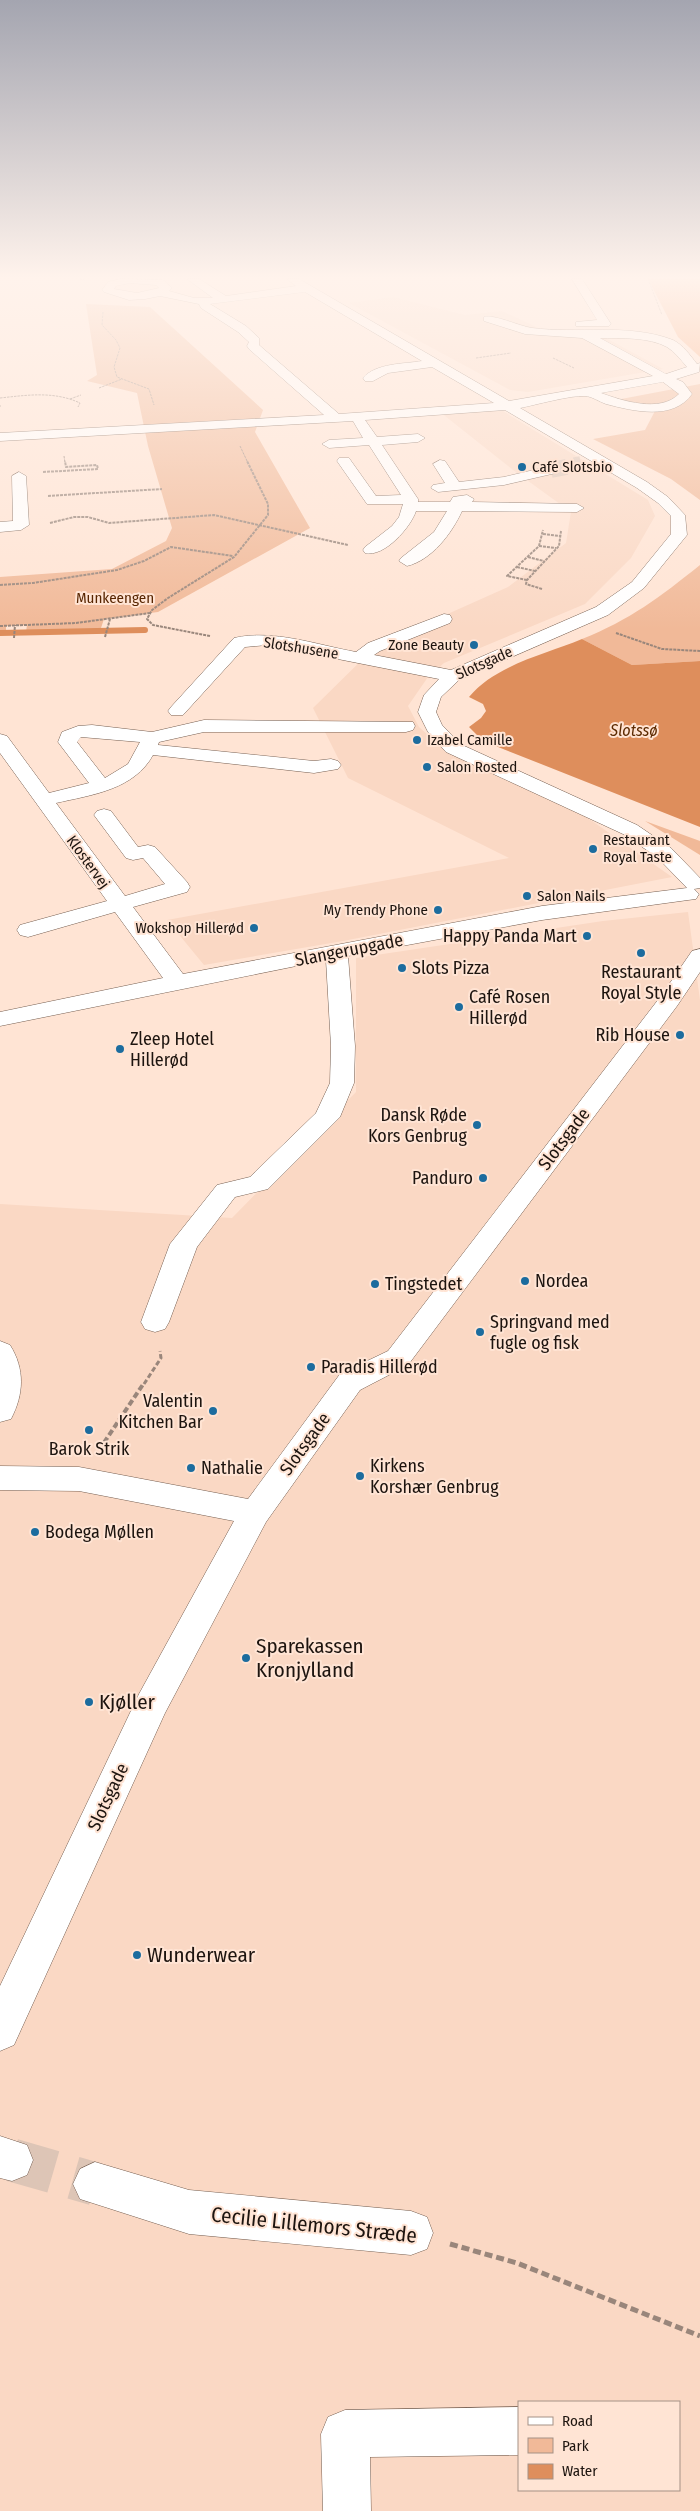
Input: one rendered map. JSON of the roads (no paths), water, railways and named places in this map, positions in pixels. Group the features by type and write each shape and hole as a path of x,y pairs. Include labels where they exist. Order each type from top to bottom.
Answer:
{"street":[{"path":"310,396 335,418"},
{"path":"490,396 600,460"},
{"path":"0,437 335,418 506,406 561,396"},
{"path":"597,396 622,405 640,407 674,405 685,396"},
{"path":"356,416 409,498 410,514 402,527 370,550"},
{"path":"329,444 418,438"},
{"path":"581,464 600,460"},
{"name":"Slotsgade","path":"600,460 663,500 678,515 686,536 638,585 602,610 552,634 453,676 429,698 427,718 436,732 454,748 596,812 651,841 678,863 695,891"},
{"path":"344,461 372,501 409,498 455,487 504,481 551,470"},
{"path":"440,464 455,487"},
{"path":"0,527 21,525 19,476"},
{"path":"409,498 456,507 570,508"},
{"path":"408,560 427,548 441,535 452,521 458,500 480,498"},
{"path":"402,527 441,535"},
{"path":"359,658 374,647 444,619"},
{"name":"Slotshusene","path":"177,711 240,642 267,640 453,676"},
{"path":"43,800 100,786 125,775 136,768 149,743 204,726 406,726"},
{"path":"100,786 67,742 69,736 78,732 92,731 149,743 314,767 331,765"},
{"name":"Klostervej","path":"0,740 177,982"},
{"path":"28,930 179,888 148,851 133,854 104,815"},
{"name":"Slangerupgade","path":"0,1019 177,982 542,913 695,891"},
{"path":"155,1322 184,1244 226,1190 259,1183 327,1117 342,1083 343,1046 337,952"},
{"name":"Slotsgade","path":"0,2031 151,1705 254,1513 350,1382 398,1358 669,1001 700,956"},
{"path":"0,1352 8,1382 0,1411"},
{"path":"0,1478 78,1479 254,1513"},
{"name":"Cecilie Lillemors Stræde","path":"95,2184 189,2212 411,2233"},
{"path":"347,2511 346,2434 518,2431"}],"water":[{"name":"Slotssø","path":"582,639 632,665 700,661 700,827 483,741 469,727 481,718 486,711 483,704 469,697 480,686 522,662"}],"waterway":[{"path":"0,633 145,630"}],"tunnel":[{"path":"551,470 581,464"},
{"path":"12,2160 95,2184"}],"place":[{"name":"Café Slotsbio","path":"522,467"},
{"name":"Zone Beauty","path":"474,645"},
{"name":"Izabel Camille","path":"417,740"},
{"name":"Salon Rosted","path":"427,767"},
{"name":"Restaurant Royal Taste","path":"593,849"},
{"name":"Salon Nails","path":"527,896"},
{"name":"My Trendy Phone","path":"438,910"},
{"name":"Wokshop Hillerød","path":"254,928"},
{"name":"Happy Panda Mart","path":"587,936"},
{"name":"Restaurant Royal Style","path":"641,953"},
{"name":"Slots Pizza","path":"402,968"},
{"name":"Café Rosen Hillerød","path":"459,1007"},
{"name":"Rib House","path":"680,1035"},
{"name":"Zleep Hotel Hillerød","path":"120,1049"},
{"name":"Dansk Røde Kors Genbrug","path":"477,1125"},
{"name":"Panduro","path":"483,1178"},
{"name":"Nordea","path":"525,1281"},
{"name":"Tingstedet","path":"375,1284"},
{"name":"Springvand med fugle og fisk","path":"480,1332"},
{"name":"Paradis Hillerød","path":"311,1367"},
{"name":"Valentin Kitchen Bar","path":"213,1411"},
{"name":"Barok Strik","path":"89,1430"},
{"name":"Nathalie","path":"191,1468"},
{"name":"Kirkens Korshær Genbrug","path":"360,1476"},
{"name":"Bodega Møllen","path":"35,1532"},
{"name":"Sparekassen Kronjylland","path":"246,1658"},
{"name":"Kjøller","path":"89,1702"},
{"name":"Wunderwear","path":"137,1955"}],"park label":[{"name":"Munkeengen","path":"115,598"}]}
